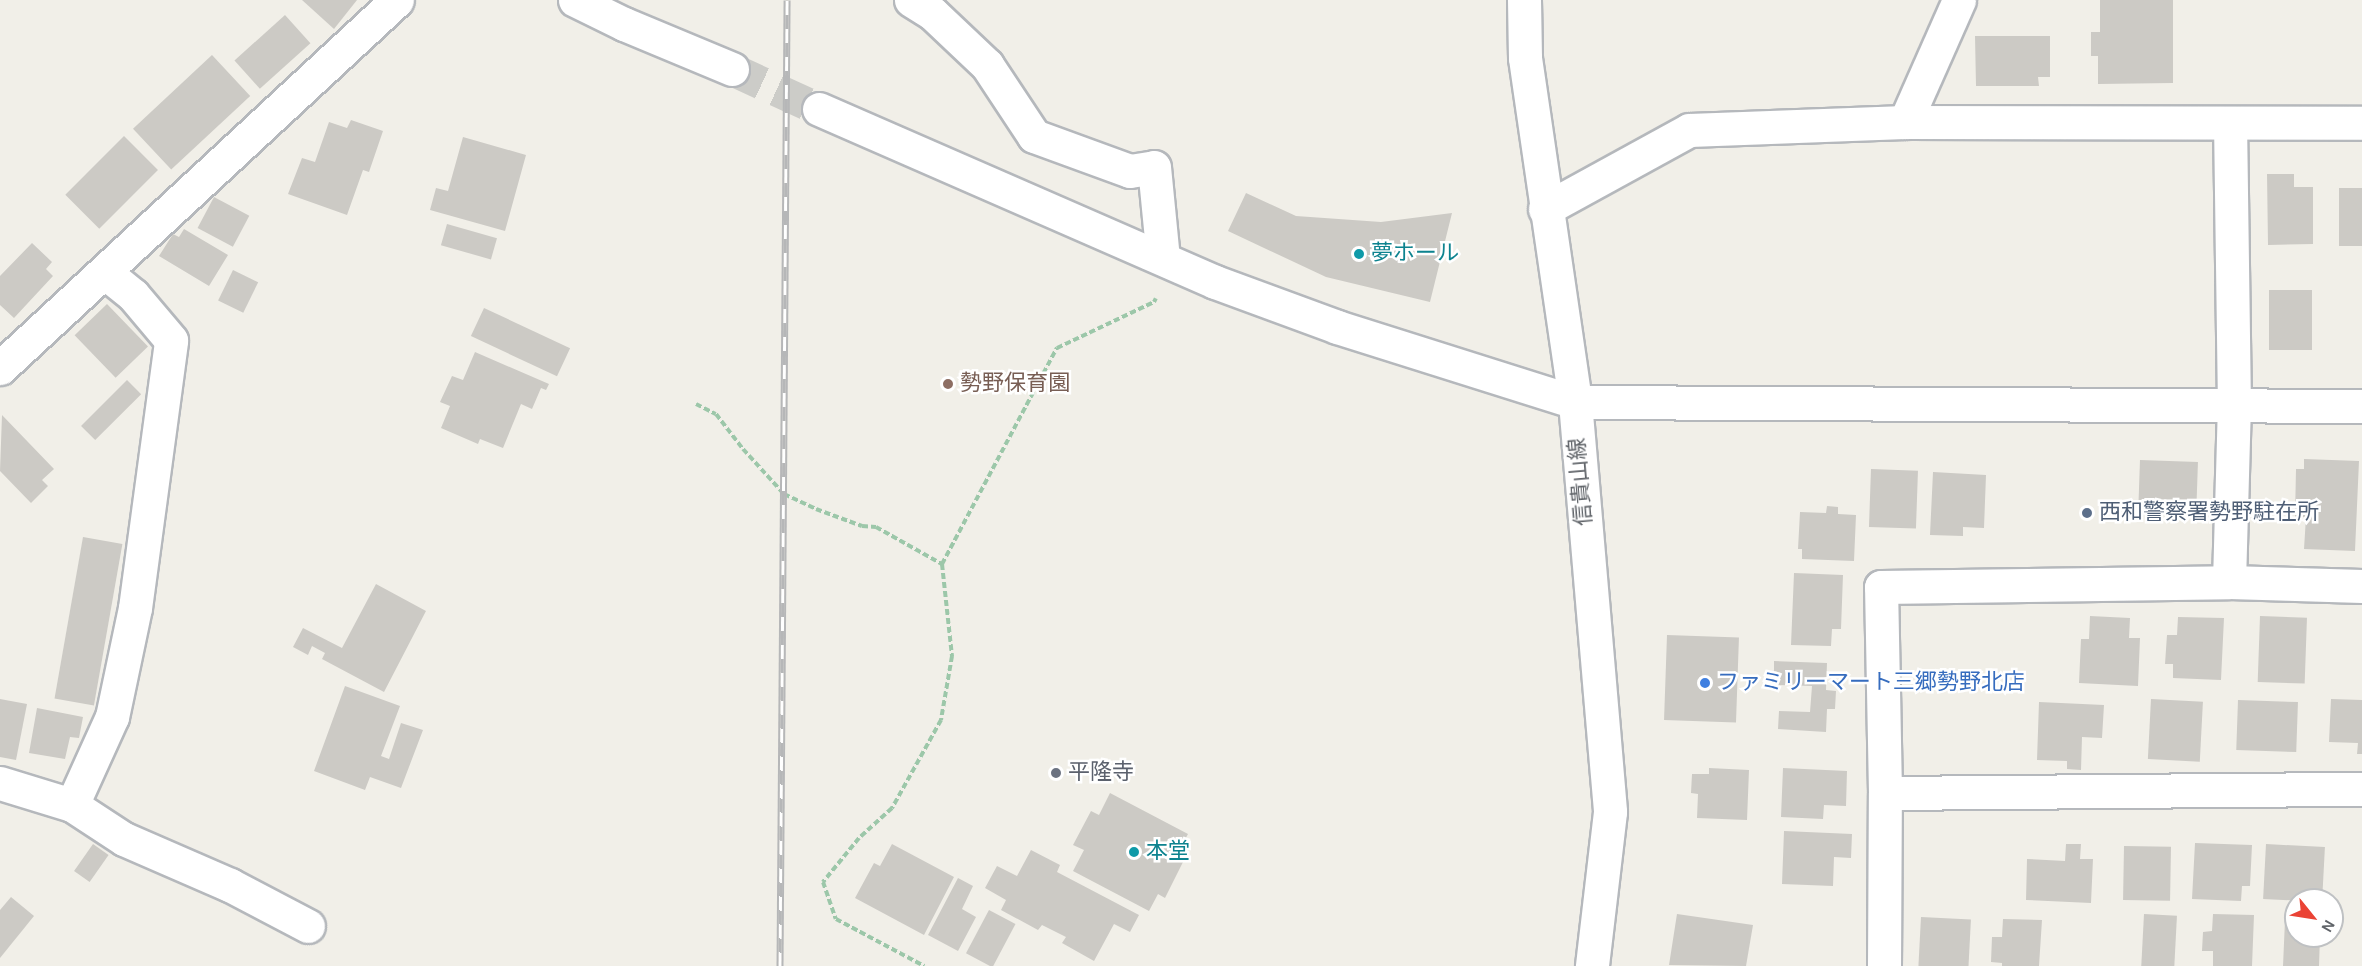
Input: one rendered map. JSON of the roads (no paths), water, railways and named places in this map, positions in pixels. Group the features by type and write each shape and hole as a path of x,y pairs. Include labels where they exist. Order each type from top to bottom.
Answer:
{"street":[{"path":"0,368 397,0"},
{"path":"575,0 624,24 732,69"},
{"path":"911,0 932,13 987,65 1034,136 1130,171 1154,167 1163,258"},
{"name":"信貴山線","path":"1524,0 1525,58 1545,209 1575,402 1610,812 1592,966"},
{"path":"1905,122 1959,0"},
{"path":"819,109 1215,282 1337,327 1575,402 2362,406"},
{"path":"1545,209 1689,130 1905,122 2362,123"},
{"path":"2229,582 2234,407 2230,124"},
{"path":"72,805 111,717 132,619 171,340 133,295 105,272"},
{"path":"1884,966 1885,793 1881,587 2229,582 2362,586"},
{"path":"0,783 72,805 124,839 230,885 308,926"},
{"path":"1885,793 2362,789"}],"tunnel":[{"path":"732,69 819,109"}],"railway":[{"path":"780,966 787,0"}],"place":[{"name":"夢ホール","path":"1359,254"},
{"name":"勢野保育園","path":"948,384"},
{"name":"西和警察署勢野駐在所","path":"2087,513"},
{"name":"ファミリーマート三郷勢野北店","path":"1705,683"},
{"name":"平隆寺","path":"1056,773"},
{"name":"本堂","path":"1134,852"}]}
